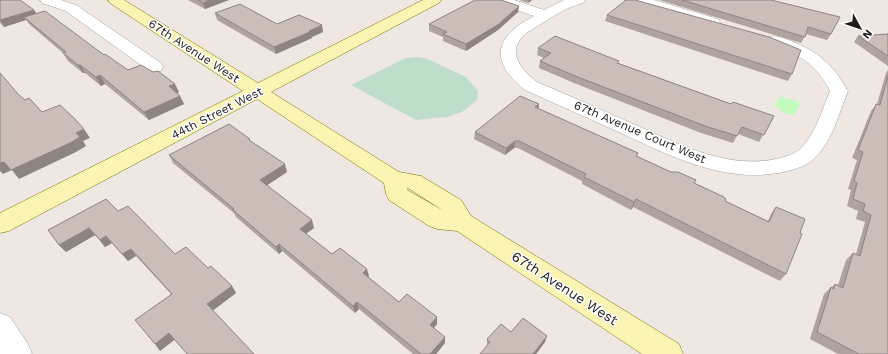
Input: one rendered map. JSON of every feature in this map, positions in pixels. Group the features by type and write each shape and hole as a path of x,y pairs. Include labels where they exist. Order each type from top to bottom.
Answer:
{"street":[{"path":"47,0 71,8 155,67"},
{"name":"67th Avenue West","path":"115,0 394,179 397,194 437,220 462,222 668,354"},
{"name":"44th Street West","path":"0,224 434,0"},
{"path":"500,0 545,15"},
{"name":"67th Avenue Court West","path":"578,0 561,6 516,34 509,47 508,54 512,70 530,86 688,154 730,167 774,167 792,162 808,153 818,139 839,91 834,80 817,60 802,51 759,36"},
{"path":"632,0 652,4 729,27"},
{"path":"0,326 17,354"}],"green space":[{"path":"406,58 425,58 466,77 478,91 477,100 462,112 447,117 416,120 351,85"},
{"path":"780,97 797,101 800,104 794,115 785,113 774,105"}],"building":[{"path":"0,0 20,0 34,10 0,20"},
{"path":"198,0 210,0 203,3"},
{"path":"475,0 501,0 519,6 499,24 466,44 443,34 447,32 429,24"},
{"path":"626,0 635,0 769,37 801,50 792,74 607,15"},
{"path":"682,0 771,0 840,17 831,34 808,27 805,37"},
{"path":"240,4 277,24 299,15 322,25 309,31 310,32 274,47 215,13"},
{"path":"45,11 104,55 105,54 128,70 141,65 153,72 158,71 175,84 169,86 180,96 144,112 100,75 96,77 78,65 63,53 66,52 24,17"},
{"path":"888,34 888,56 858,36"},
{"path":"555,36 619,61 617,63 731,104 733,102 774,116 764,135 742,127 737,136 705,126 540,61 551,53 538,48"},
{"path":"0,73 18,94 25,100 29,98 42,112 60,105 84,129 76,133 80,137 11,170 4,162 0,163"},
{"path":"888,76 888,354 859,354 817,332 831,287 834,289 835,284 843,288 853,253 860,256 871,215 863,211 865,204 853,199 857,183 854,181 863,152 858,150 876,104 880,105"},
{"path":"520,96 539,104 535,107 638,153 636,156 671,172 678,172 696,180 694,183 724,197 726,199 725,201 769,222 776,207 805,219 800,233 802,234 786,274 636,199 634,202 584,177 586,174 519,141 515,141 506,148 475,132"},
{"path":"229,124 250,139 249,140 285,164 260,180 312,220 300,229 332,254 340,248 367,269 363,273 399,302 407,294 437,317 430,325 445,337 430,354 421,354 357,302 353,306 279,244 276,247 233,210 234,209 169,155"},
{"path":"106,199 118,211 128,206 175,254 186,247 208,268 211,266 232,286 207,304 254,354 187,354 169,333 155,344 135,320 172,294 131,249 122,254 106,236 100,240 89,228 59,245 48,230"},
{"path":"523,318 547,336 533,354 480,354 490,342 487,339 501,324 511,332"}]}
